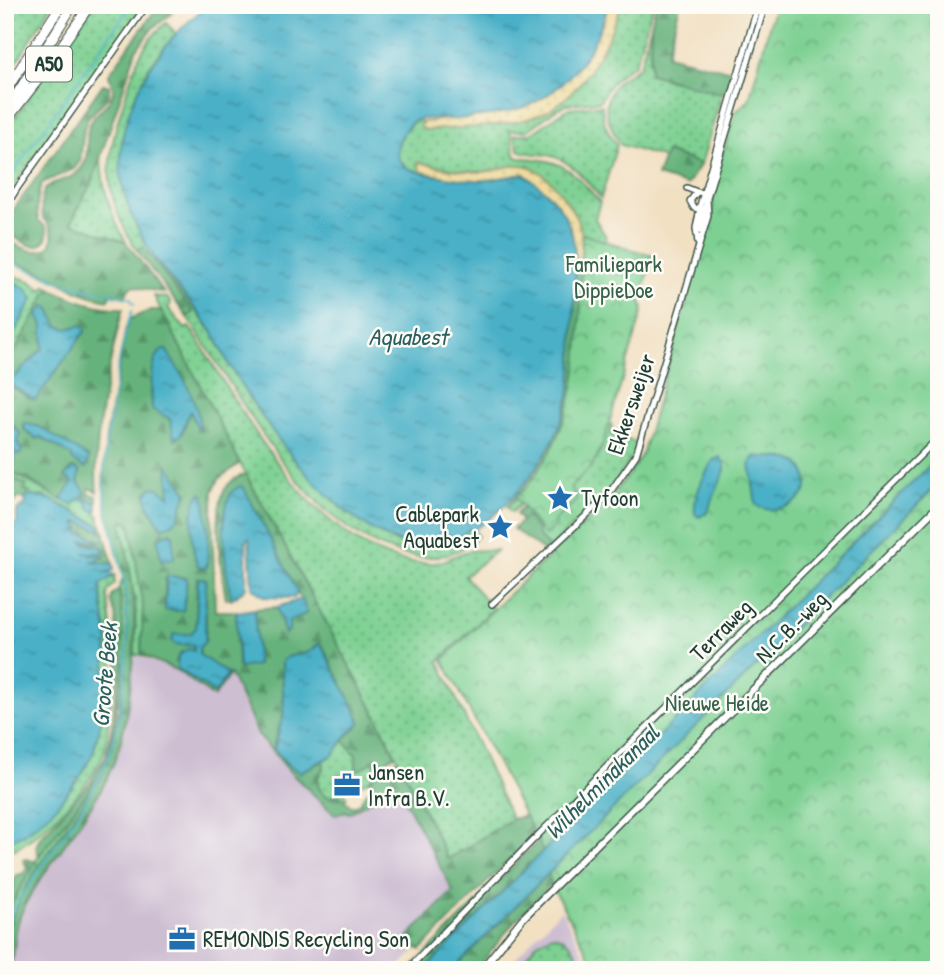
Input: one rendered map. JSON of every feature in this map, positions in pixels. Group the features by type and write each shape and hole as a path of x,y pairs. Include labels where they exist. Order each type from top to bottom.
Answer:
{"highway":[{"name":"A50","path":"5,92 61,5"},
{"name":"A50","path":"5,113 73,5"},
{"name":"A50","path":"5,122 90,5"}],"street":[{"path":"5,208 147,5"},
{"name":"Ekkersweijer","path":"698,247 696,228 702,200 758,5"},
{"name":"Ekkersweijer","path":"492,604 608,495 636,455 708,216 702,200 765,5"},
{"path":"687,188 702,200"},
{"name":"Terraweg","path":"407,970 534,839 939,437"},
{"name":"N.C.B.-weg","path":"481,970 522,919 939,505"}],"shaded area":[{"path":"135,655 176,670 214,696 230,673 259,736 349,813 396,784 460,905 396,970 5,970 5,962 15,955 12,909 66,836 124,735"},
{"path":"561,910 592,970 504,970"}],"green space":[{"path":"5,5 52,5 5,81"},
{"path":"93,5 144,5 5,199 5,131"},
{"path":"159,5 165,5 172,13 153,28 136,50 91,185 71,223 126,242 164,293 133,286 125,297 110,294 109,300 84,293 37,270 5,260 5,239 33,251 44,250 51,243 52,233 43,218 44,192 48,186 78,172 84,164 91,121 112,95 109,74"},
{"path":"621,5 653,5 635,64 615,80 600,101 567,104 527,131 510,130 518,158 547,161 566,168 600,202 595,219 606,237 596,273 561,466 512,512 507,507 532,480 554,446 567,413 586,293 581,263 516,166 479,172 418,162 421,172 405,166 400,160 398,146 404,132 420,119 421,128 428,130 503,123 529,117 580,84 599,55"},
{"path":"656,5 680,5 667,55 735,72 722,94 650,74 651,25"},
{"name":"Nieuwe Heide","path":"775,5 939,5 939,970 597,970 553,888 540,844 443,660 598,511 622,483 643,452 713,206 710,192 736,112 749,100"},
{"path":"166,23 176,33 148,68 121,177 134,220 146,244 212,332 230,366 280,441 295,461 343,508 361,523 397,543 462,537 469,528 474,529 478,536 466,546 436,557 420,557 380,547 345,526 313,497 283,463 257,425 187,317 193,312 143,247 137,250 125,230 111,193 110,157 136,65 150,39"},
{"path":"651,25 650,74 722,94 701,164 666,152 664,158 621,145 609,120 609,95 621,79 640,66"},
{"path":"103,84 109,86 109,96 88,118 80,161 74,169 42,183 37,211 38,220 47,230 45,241 37,246 29,245 5,232 5,222"},
{"path":"602,105 606,126 617,145 601,198 578,172 564,161 519,150 514,135 531,134 569,108"},
{"path":"666,152 701,164 687,185 657,176"},
{"path":"101,158 108,202 126,242 71,224"},
{"name":"Familiepark DippieDoe","path":"582,234 653,256 641,299 643,310 602,447 592,466 571,487 577,500 554,521 556,525 545,535 516,498 540,467 557,436 569,405 576,374 579,341"},
{"path":"143,247 193,312 187,317 137,250"},
{"path":"576,268 581,269 593,282 581,294 577,374 567,413 554,446 552,442 564,413 572,376"},
{"path":"5,273 30,281 43,290 46,285 50,288 5,369 5,350 33,299 20,285 5,279"},
{"path":"50,288 85,302 123,308 100,424 97,492 90,488 88,493 97,497 97,503 81,496 78,475 72,468 65,476 73,481 61,500 26,478 7,471 15,458 13,452 22,449 17,445 16,427 8,426 5,433 5,369","holes":["45,306 50,309 58,326 67,329 78,326 84,332 39,395 31,399 7,384 7,380 14,378 43,348 43,325 38,315","24,423 89,458 85,468 72,460 72,456 61,448 24,430"]},
{"path":"154,296 167,298 171,303 168,308 185,329 189,327 237,404 288,476 317,508 349,535 383,554 419,563 439,562 469,551 497,550 465,576 493,609 439,661 512,819 448,859 376,715 205,399"},
{"path":"151,310 159,310 164,315 240,463 219,479 213,491 212,515 215,611 236,611 238,667 257,665 255,609 277,607 285,634 289,621 307,612 258,514 227,567 232,599 226,599 219,540 220,508 228,485 246,474 395,755 376,766 374,761 360,770 356,769 356,755 343,740 358,726 360,720 322,645 318,644 310,652 288,657 282,665 284,713 273,746 288,765 300,772 323,761 324,767 317,777 321,790 326,796 339,795 352,807 361,802 373,787 370,780 376,773 398,759 448,859 512,819 525,816 457,686 500,641 909,450 421,950 404,941 453,891 397,785 349,813 345,811 335,815 292,774 259,736 230,674 214,697 176,670 141,655 143,606 131,529 129,522 123,520 132,588 134,647 121,739 103,786 25,904 17,927 13,957 5,970 7,930 20,898 37,868 100,779 115,740 128,632 123,575 107,512 103,484 106,437 126,327 130,319","holes":["170,357 192,397 201,431 190,411 183,432 176,439 170,419 152,409 151,387 156,360","169,478 187,492 177,519 168,526 161,527 148,505 151,488 156,487 171,496","204,497 207,567 202,568 195,559 192,514","203,578 206,580 206,632 199,646 200,655 176,661 182,652 194,651 193,645 172,641 174,634 190,634 196,628 197,579","165,579 187,581 183,611 165,608"]},
{"path":"584,417 612,425 610,434 639,443 609,491 550,548 537,536 528,518"},
{"path":"5,470 73,505 79,498 88,502 90,509 97,512 104,532 96,523 50,499 42,496 27,497 24,489 26,485 5,476"},
{"path":"5,476 27,485 24,489 29,492 25,500 19,497 9,509 13,515 5,529 5,508 12,497"},
{"path":"531,500 534,506 528,518 538,530 538,536 550,548 545,552 513,529 522,521 516,514"},
{"path":"125,520 129,522 131,529 143,606 141,655 135,655 136,607 122,527"},
{"path":"78,521 104,532 113,564 91,562 103,558 84,554 84,551 102,553 102,547 82,541 101,541 78,532"},
{"path":"114,576 115,583 107,596 113,673 104,752 89,779 53,820 14,850 13,845 5,847 5,844 30,830 56,807 82,774 93,753 101,721 108,640 100,585"},
{"path":"123,578 125,680 117,733 110,757 89,797 21,896 5,942 5,920 17,890 94,783 109,751 122,682 123,635 118,590"},
{"path":"119,590 123,663 109,755 98,777 39,856 36,847 39,839 90,783 106,756 113,720 118,666 116,618 111,600 113,594"},
{"path":"343,740 356,755 356,769 374,760 376,771 370,780 344,791 347,798 342,800 339,795 331,797 324,794 317,780 324,767 323,761 335,752"},
{"path":"659,776 515,921 480,965 472,970 452,970 622,800"},
{"path":"608,786 424,970 409,970 540,839"},
{"path":"23,860 36,862 5,920 5,899 14,886 17,875 23,874 27,867"},
{"path":"551,935 568,942 584,969 515,970 536,944"}],"sand":[{"path":"608,5 621,5 603,48 587,75 554,107 541,114 510,123 428,130 421,128 423,122 497,113 525,106 603,24"},
{"path":"418,162 474,172 520,165 540,172 566,200 578,221 582,235 581,269 576,268 571,230 524,174 488,180 461,180 421,172"}],"water":[{"name":"Aquabest","path":"209,5 608,5 589,51 556,89 519,109 454,119 416,120 407,127 399,142 397,151 400,161 409,169 419,172 480,180 524,174 543,190 567,220 575,252 573,367 562,420 540,463 509,501 472,531 469,529 452,542 423,547 388,537 360,522 309,476 265,421 231,368 217,339 154,257 134,221 121,177 121,152 132,103 143,80 172,38"},
{"path":"5,279 26,288 33,299 5,350"},
{"path":"45,305 50,309 58,326 67,329 81,325 86,330 35,400 6,382 16,376 43,348 43,325 38,315"},
{"path":"162,350 166,350 189,390 197,411 200,432 190,411 180,436 174,438 170,419 152,409 153,370"},
{"path":"24,423 40,427 89,458 85,468 72,460 72,456 41,437 37,439 25,431"},
{"path":"12,424 21,435 17,443 22,450 20,455 13,452 14,465 7,471 5,433"},
{"path":"939,456 939,483 452,970 424,970"},
{"path":"720,457 725,464 725,470 707,513 699,517 695,514 695,507 700,486 713,460"},
{"path":"753,457 784,458 799,463 806,477 807,488 803,494 792,504 777,509 756,505 750,464"},
{"path":"168,465 187,493 177,519 162,527 148,505 146,495 151,488 156,487 170,496"},
{"path":"74,468 80,471 78,481 85,492 82,496 97,503 97,512 90,509 88,502 80,498 73,505 61,500 73,482 65,476"},
{"path":"240,486 244,488 298,592 294,598 264,597 252,587 249,538 246,540 246,587 236,597 231,597 224,519 230,495"},
{"path":"200,493 204,495 207,522 208,554 205,569 198,566 192,539 192,518"},
{"path":"30,496 50,499 99,525 104,532 78,521 76,524 81,528 76,530 102,542 82,540 85,544 102,547 104,550 102,553 84,553 104,557 91,562 113,564 114,570 106,573 115,575 100,585 108,640 101,721 93,753 82,774 54,809 30,830 5,844 5,537 17,522 17,510 25,506 26,498"},
{"path":"170,532 173,535 174,559 161,561 158,539"},
{"path":"167,576 187,578 183,611 165,610"},
{"path":"198,578 206,579 205,641 199,652 228,674 215,693 177,668 178,656 188,649 194,651 194,646 175,644 172,641 174,634 190,634 196,628"},
{"path":"302,599 307,613 289,621 289,631 285,633 277,607"},
{"path":"255,609 257,665 239,668 236,612"},
{"path":"320,643 360,723 347,735 333,755 300,772 288,765 274,749 284,713 282,661 287,657 310,652"}],"waterway":[{"name":"Groote Beek","path":"5,184 131,5"},
{"name":"Groote Beek","path":"5,260 63,283 130,298 134,304"},
{"name":"Groote Beek","path":"5,932 20,899 97,782 106,764 118,724 126,669 127,613 121,566 105,500 104,472 118,365 132,311"}],"place":[{"name":"Tyfoon","path":"560,498"},
{"name":"Cablepark Aquabest","path":"500,527"},
{"name":"Jansen Infra B.V.","path":"347,785"},
{"name":"REMONDIS Recycling Son","path":"182,939"}],"water label":[{"name":"Wilhelminakanaal","path":"602,782"}]}
